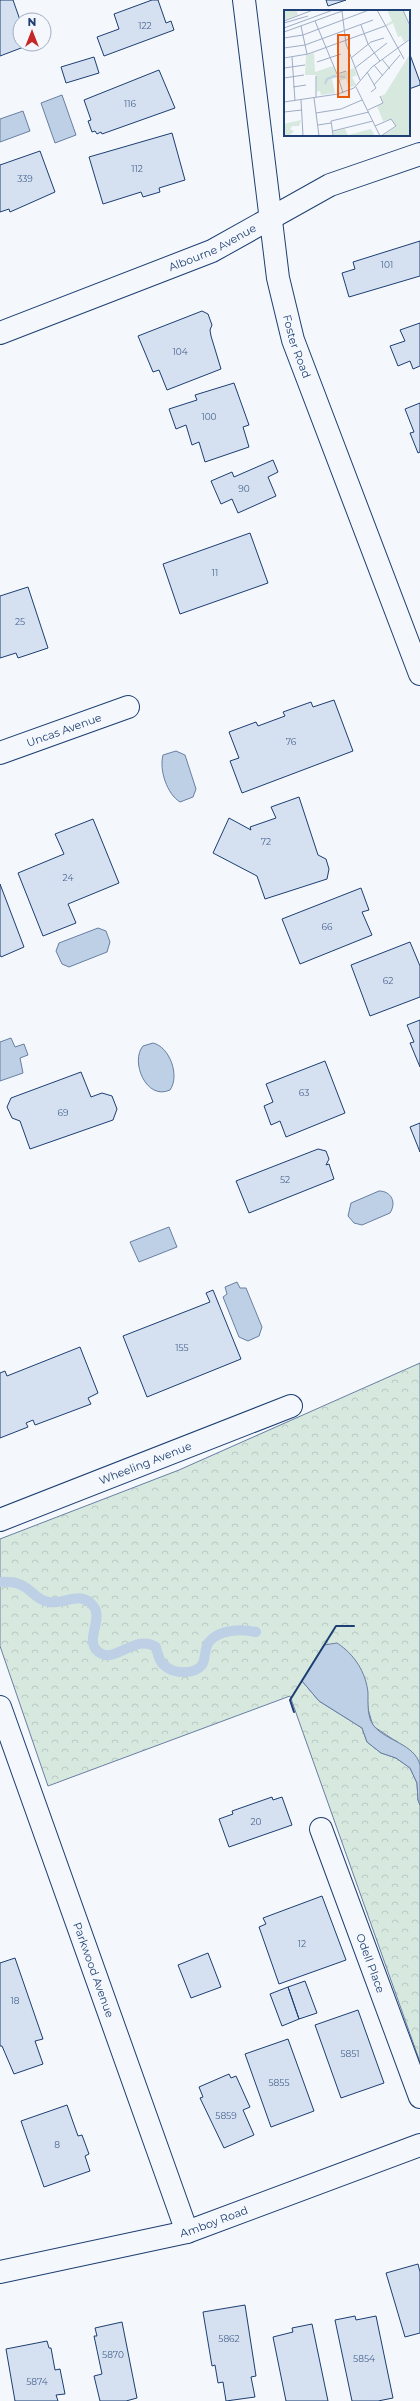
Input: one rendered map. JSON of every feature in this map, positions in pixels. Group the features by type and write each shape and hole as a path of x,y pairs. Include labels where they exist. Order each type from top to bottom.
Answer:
{"street":[{"name":"Foster Road","path":"244,0 278,278 293,340 420,674"},
{"name":"Albourne Avenue","path":"0,332 212,251 330,185 420,154"},
{"name":"Uncas Avenue","path":"0,753 128,707"},
{"name":"Wheeling Avenue","path":"0,1520 291,1406"},
{"name":"Parkwood Avenue","path":"0,1707 187,2232"},
{"name":"Odell Place","path":"321,1829 420,2097"},
{"name":"Amboy Road","path":"0,2272 187,2232 420,2145"}],"green space":[{"path":"420,1363 420,1765 412,1752 373,1726 368,1709 367,1692 302,1681 319,1701 362,1728 367,1742 381,1753 396,1758 410,1768 417,1783 418,1800 420,1805 420,2062 290,1696 48,1786 0,1646 0,1539 179,1470"}],"water":[{"path":"62,95 76,135 55,143 41,103"},
{"path":"23,111 30,131 0,142 0,119"},
{"path":"176,751 185,755 196,789 193,797 180,802 168,788 162,768 163,755"},
{"path":"98,928 106,931 110,942 107,952 69,967 62,964 56,951 59,943"},
{"path":"11,1038 15,1047 24,1044 28,1055 20,1058 23,1073 0,1081 0,1042"},
{"path":"153,1043 164,1050 172,1063 174,1077 170,1090 161,1092 154,1090 147,1085 143,1078 138,1061 139,1053 143,1046"},
{"path":"379,1191 387,1193 392,1198 393,1205 390,1213 362,1225 354,1223 348,1216 351,1203"},
{"path":"169,1227 177,1247 139,1262 130,1242"},
{"path":"237,1282 240,1288 246,1288 262,1327 259,1336 248,1341 239,1337 223,1297 227,1294 225,1287"},
{"path":"337,1643 349,1652 362,1671 367,1685 369,1715 374,1726 379,1731 406,1747 417,1758 420,1765 420,1805 418,1800 417,1783 410,1768 396,1758 381,1753 367,1742 362,1728 319,1701 302,1681 324,1645"}],"building":[{"path":"0,0 13,0 17,12 12,12 12,51 0,56"},
{"path":"152,0 158,0 166,23 171,21 174,30 104,56 97,37 119,29 114,14"},
{"path":"326,0 346,0 328,6"},
{"path":"410,55 420,82 420,85 410,89"},
{"path":"94,57 99,73 66,83 61,67"},
{"path":"159,70 175,108 102,134 101,132 97,134 95,131 92,132 88,121 91,120 84,100"},
{"path":"172,133 185,180 159,188 160,192 143,197 141,192 103,204 89,157"},
{"path":"40,151 55,192 10,212 9,209 0,212 0,165"},
{"path":"420,241 420,276 349,297 342,273 355,269 353,262"},
{"path":"202,311 208,314 212,325 210,330 211,336 221,369 167,390 159,370 153,372 138,336"},
{"path":"420,323 420,366 413,369 410,361 398,366 390,346 405,341 400,330"},
{"path":"234,383 249,425 243,427 249,447 205,462 199,442 192,445 186,425 176,429 169,409 197,400 195,395"},
{"path":"420,403 420,452 418,453 410,433 414,432 405,409"},
{"path":"273,460 278,472 268,477 276,496 238,513 232,499 221,504 211,481 232,472 234,477"},
{"path":"250,533 268,583 180,614 163,564"},
{"path":"28,587 48,648 18,658 16,653 0,658 0,596"},
{"path":"334,700 353,751 242,793 230,761 239,758 229,732 256,722 258,726 285,716 283,712 311,702 313,707"},
{"path":"299,797 318,855 326,859 329,869 327,879 265,899 257,876 213,853 229,818 251,830 250,827 276,818 271,807"},
{"path":"93,819 119,883 68,904 76,923 43,936 18,873 64,854 55,834"},
{"path":"0,884 24,947 1,957 0,955"},
{"path":"361,888 369,910 362,912 372,935 300,964 282,919"},
{"path":"410,942 420,966 420,997 370,1016 351,965"},
{"path":"420,1020 420,1067 410,1043 414,1042 407,1025"},
{"path":"325,1061 345,1113 286,1137 280,1121 271,1125 264,1106 273,1102 266,1084"},
{"path":"81,1072 91,1097 102,1093 112,1096 117,1109 113,1120 30,1149 20,1121 12,1118 7,1107 11,1098"},
{"path":"420,1123 420,1152 410,1127"},
{"path":"318,1149 326,1151 329,1159 326,1165 329,1164 334,1179 249,1213 236,1181"},
{"path":"213,1290 241,1359 147,1397 123,1336 210,1302 206,1293"},
{"path":"80,1347 98,1393 88,1398 91,1404 35,1425 33,1420 26,1423 28,1427 0,1438 0,1373 5,1371 7,1376"},
{"path":"272,1797 273,1800 282,1797 292,1825 229,1847 219,1819 233,1814 232,1811"},
{"path":"322,1896 346,1960 279,1984 259,1927 266,1924 263,1918"},
{"path":"208,1953 221,1987 191,1998 178,1965"},
{"path":"15,1958 43,2039 35,2041 43,2064 14,2074 2,2046 0,2046 0,1963"},
{"path":"305,1981 317,2013 299,2019 288,1987"},
{"path":"288,1987 299,2019 282,2026 270,1994"},
{"path":"358,2010 384,2083 341,2098 315,2025"},
{"path":"288,2039 314,2111 271,2127 245,2054"},
{"path":"229,2074 231,2078 236,2076 250,2107 243,2110 254,2135 224,2148 200,2098 203,2097 199,2087"},
{"path":"67,2105 78,2136 82,2135 89,2154 85,2156 90,2171 44,2187 21,2121"},
{"path":"418,2264 420,2272 420,2333 405,2337 386,2273"},
{"path":"245,2305 256,2376 251,2377 255,2397 226,2401 223,2382 218,2383 215,2365 212,2366 203,2312"},
{"path":"355,2316 356,2320 376,2316 393,2398 378,2401 352,2401 335,2320"},
{"path":"122,2322 137,2398 126,2401 100,2401 94,2376 102,2374 94,2336 97,2336 95,2328"},
{"path":"312,2324 328,2401 286,2401 273,2337 293,2332 292,2328"},
{"path":"47,2341 49,2348 51,2348 55,2370 60,2369 65,2394 56,2395 58,2401 15,2401 6,2349"}],"waterway":[{"path":"0,1582 11,1582 18,1584 25,1587 43,1600 49,1602 61,1602 78,1598 84,1599 94,1607 96,1612 97,1618 93,1638 93,1644 96,1650 102,1654 108,1655 114,1654 134,1645 149,1644 156,1647 161,1662 173,1671 189,1672 198,1668 202,1665 204,1660 207,1644 213,1638 225,1632 238,1630 256,1632"}],"wall":[{"path":"294,1712 290,1700 336,1626 354,1626"}]}
